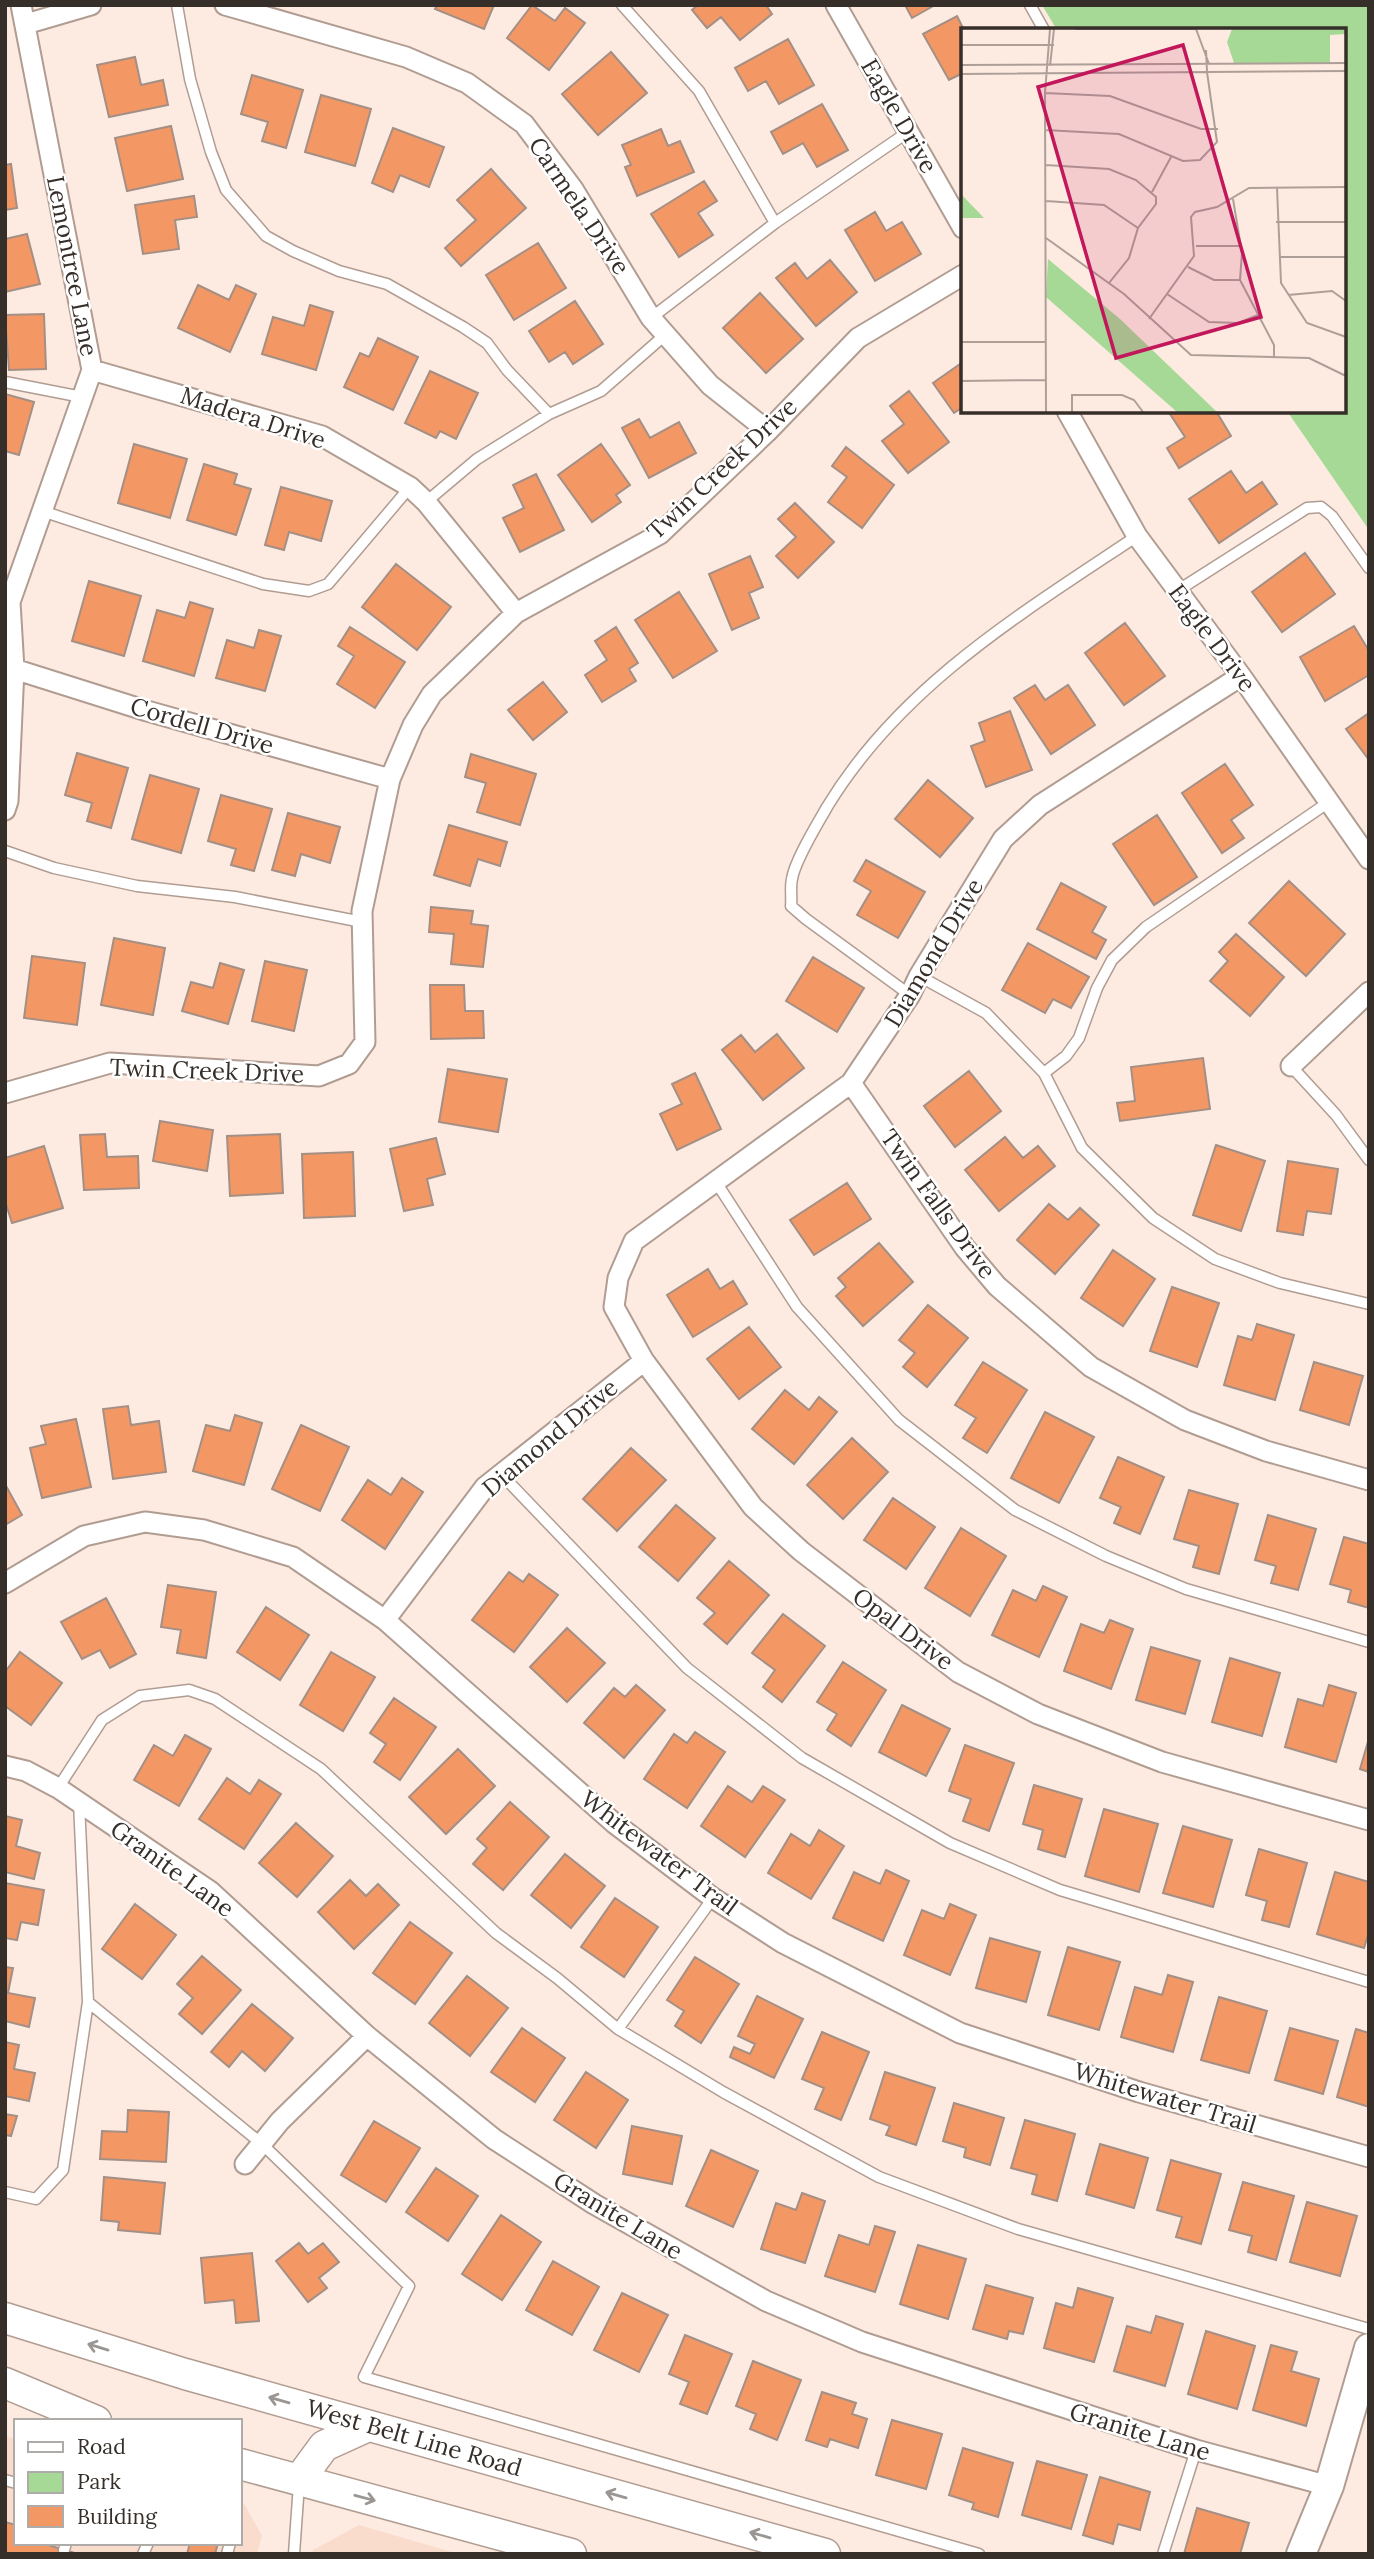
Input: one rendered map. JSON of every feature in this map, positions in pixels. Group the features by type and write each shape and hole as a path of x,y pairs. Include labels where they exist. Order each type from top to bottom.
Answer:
{"main road":[{"name":"West Belt Line Road","path":"5,2318 185,2374 825,2554"},
{"path":"5,2383 91,2419"},
{"path":"299,2480 324,2446 368,2426"},
{"path":"242,2465 571,2554"}],"street":[{"path":"24,15 90,5"},
{"name":"Carmela Drive","path":"225,5 406,57 467,83 523,124 573,189 651,318 710,385 768,431"},
{"name":"Eagle Drive","path":"836,5 961,225"},
{"name":"Lemontree Lane","path":"5,810 8,801 14,670 10,602 92,370 24,15"},
{"name":"Twin Creek Drive","path":"5,1093 110,1063 319,1076 349,1064 365,1042 362,911 390,779 413,725 432,694 516,613 660,534 768,431 858,338 961,276"},
{"name":"Madera Drive","path":"92,370 321,436 410,487 426,502 516,613"},
{"name":"Eagle Drive","path":"1068,413 1137,536 1241,676 1369,859"},
{"name":"Cordell Drive","path":"14,670 147,711 390,779"},
{"name":"Diamond Drive","path":"634,1241 851,1083 910,995 1003,839 1040,805 1241,676"},
{"path":"1291,1066 1369,992"},
{"name":"Twin Falls Drive","path":"851,1083 965,1248 997,1286 1091,1367 1185,1420 1266,1451 1369,1480"},
{"name":"Opal Drive","path":"634,1241 618,1278 614,1307 644,1360 753,1507 801,1551 958,1672 1038,1714 1162,1762 1369,1821"},
{"name":"Diamond Drive","path":"385,1620 485,1487 644,1360"},
{"name":"Whitewater Trail","path":"5,1583 84,1535 145,1522 204,1530 293,1557 385,1620 614,1823 713,1898 783,1943 960,2033 1139,2092 1369,2157"},
{"name":"Granite Lane","path":"5,1766 26,1771 58,1788 210,1891 367,2036 505,2147 594,2204 766,2301 862,2342 1195,2450 1329,2486"},
{"path":"245,2164 280,2121 367,2036"},
{"path":"1301,2554 1329,2486 1369,2348"}],"lane":[{"path":"177,5 190,79 211,152 226,190 266,236 339,271 387,284 471,332 487,343 507,370 549,414"},
{"path":"622,5 699,91 775,222"},
{"path":"1030,5 1043,28"},
{"path":"651,318 775,222 908,132"},
{"path":"426,502 477,459 549,414 601,391 665,335"},
{"path":"5,382 82,397"},
{"path":"42,512 263,584 309,591 328,584 410,487"},
{"path":"1177,591 1307,508 1321,507 1332,516 1369,568"},
{"path":"910,995 792,906 792,878 813,831 843,781 876,738 941,674 998,630 1137,536"},
{"path":"1044,1073 1066,1056 1079,1038 1097,988 1112,960 1146,927 1329,802"},
{"path":"5,851 54,868 137,886 235,897 362,922"},
{"path":"919,976 986,1013 1044,1073 1082,1148 1153,1218 1215,1259 1280,1283 1369,1304"},
{"path":"1291,1066 1336,1115 1369,1160"},
{"path":"716,1182 797,1307 900,1420 1015,1510 1106,1556 1186,1589 1369,1642"},
{"path":"501,1474 687,1668 802,1758 950,1843 1060,1890 1369,1982"},
{"path":"58,1788 102,1720 140,1696 189,1690 215,1699 321,1769 495,1933 557,1978 618,2029 723,2092 879,2177 1018,2229 1369,2329"},
{"path":"5,2192 36,2199 62,2170 88,2001 79,1802"},
{"path":"618,2029 713,1898"},
{"path":"88,2001 262,2144 409,2286 363,2377 979,2554"},
{"path":"1163,2554 1195,2450"},
{"path":"294,2554 299,2480"}],"shaded area":[{"path":"5,2436 14,2438 14,2545 242,2545 242,2504 262,2536 257,2554 5,2554"},
{"path":"359,2525 459,2554 312,2554 313,2550"}],"green space":[{"path":"1042,5 1369,5 1369,530 1288,413 1346,413 1346,28 1056,28"}],"building":[{"path":"437,5 494,5 484,29 435,9"},
{"path":"532,5 555,21 565,8 585,23 549,70 507,38"},
{"path":"698,5 766,5 772,14 740,40 721,17 707,28 692,10"},
{"path":"905,5 935,5 912,18"},
{"path":"957,16 963,28 961,74 949,80 923,34"},
{"path":"788,39 814,85 779,104 766,81 748,91 735,68"},
{"path":"611,52 647,93 598,135 562,94"},
{"path":"135,57 141,85 163,80 168,105 109,117 97,65"},
{"path":"252,75 303,90 286,148 262,141 268,122 241,114"},
{"path":"321,95 371,109 355,166 305,152"},
{"path":"822,104 848,150 817,167 803,143 783,154 771,132"},
{"path":"171,126 183,179 127,191 115,138"},
{"path":"393,128 444,147 429,187 400,175 393,192 372,183"},
{"path":"661,129 668,146 680,141 694,172 637,196 625,167 631,165 622,145"},
{"path":"11,164 17,208 5,210 5,165"},
{"path":"491,169 526,208 461,266 445,248 476,220 457,200"},
{"path":"704,181 717,201 698,213 713,235 679,257 651,214"},
{"path":"194,196 197,217 175,220 179,249 143,254 135,205"},
{"path":"875,212 886,231 902,222 921,254 875,281 845,230"},
{"path":"27,234 40,284 5,292 5,239"},
{"path":"538,243 566,288 514,320 486,275"},
{"path":"830,260 857,292 816,326 776,278 795,263 807,279"},
{"path":"198,285 229,300 236,285 256,294 230,352 178,328"},
{"path":"760,293 803,339 766,373 723,328"},
{"path":"575,301 603,344 573,364 565,352 549,362 529,331"},
{"path":"310,305 333,312 316,370 262,354 273,317 304,326"},
{"path":"44,314 46,369 9,370 5,315"},
{"path":"378,338 418,357 393,410 344,387 360,353 369,357"},
{"path":"961,363 961,408 954,413 933,383"},
{"path":"430,371 478,393 456,439 440,431 436,438 405,423"},
{"path":"909,391 949,442 908,473 882,441 904,424 890,406"},
{"path":"5,394 34,402 19,455 5,451"},
{"path":"1169,413 1217,413 1231,436 1179,468 1167,448 1185,437"},
{"path":"639,419 650,438 679,422 696,453 649,478 622,428"},
{"path":"134,444 187,459 170,518 118,503"},
{"path":"601,444 630,485 616,495 621,502 592,522 558,475"},
{"path":"846,447 894,485 862,528 828,502 847,477 832,466"},
{"path":"204,464 237,474 234,484 251,489 236,535 187,520"},
{"path":"1231,471 1246,493 1262,482 1277,504 1219,543 1189,499"},
{"path":"536,474 564,530 520,552 503,518 524,508 513,485"},
{"path":"281,487 332,501 321,541 289,532 284,550 265,545"},
{"path":"795,503 834,542 798,578 776,556 796,537 778,519"},
{"path":"1305,553 1335,594 1282,632 1252,592"},
{"path":"750,556 763,587 749,593 759,618 732,630 709,574"},
{"path":"396,564 451,607 417,650 362,607"},
{"path":"89,581 141,596 124,656 72,641"},
{"path":"679,592 717,651 673,678 635,620"},
{"path":"190,602 213,609 194,676 143,661 157,610 185,618"},
{"path":"1125,623 1165,676 1124,705 1085,653"},
{"path":"1354,626 1369,651 1369,675 1325,701 1300,657"},
{"path":"350,627 405,662 375,708 337,684 354,656 338,646"},
{"path":"616,627 638,663 629,669 636,681 602,702 585,675 607,660 595,641"},
{"path":"259,630 281,636 265,691 216,678 227,640 254,648"},
{"path":"543,682 567,712 533,740 508,710"},
{"path":"1035,685 1045,700 1068,685 1095,725 1051,754 1014,698"},
{"path":"1010,711 1032,770 986,787 971,746 985,741 979,723"},
{"path":"1369,713 1369,760 1346,729"},
{"path":"77,753 128,768 111,828 87,821 92,803 65,795"},
{"path":"471,754 536,774 520,825 477,812 486,783 465,777"},
{"path":"1225,764 1253,805 1231,820 1244,838 1222,853 1182,793"},
{"path":"150,775 199,789 181,853 132,839"},
{"path":"928,780 973,818 940,857 895,819"},
{"path":"221,795 272,809 254,871 231,865 236,849 208,841"},
{"path":"288,813 340,827 330,863 301,854 295,876 272,870"},
{"path":"1157,815 1197,877 1154,905 1113,844"},
{"path":"449,825 507,842 500,866 478,859 470,886 434,875"},
{"path":"866,860 925,892 898,938 857,915 871,891 854,881"},
{"path":"1289,881 1345,934 1306,976 1249,923"},
{"path":"1061,883 1106,907 1092,932 1106,940 1096,959 1037,929"},
{"path":"431,907 473,911 471,924 488,926 483,967 451,964 454,934 429,932"},
{"path":"1236,934 1284,977 1250,1016 1210,981 1228,961 1219,952"},
{"path":"114,938 165,948 153,1015 101,1005"},
{"path":"1028,943 1089,977 1071,1008 1053,999 1045,1013 1002,990"},
{"path":"32,956 85,963 77,1025 24,1018"},
{"path":"813,957 864,988 837,1032 786,1001"},
{"path":"265,961 307,970 294,1031 252,1021"},
{"path":"220,963 244,970 228,1024 182,1011 191,982 213,988"},
{"path":"430,985 464,985 465,1011 483,1011 484,1038 431,1039"},
{"path":"777,1034 804,1068 763,1100 722,1050 741,1035 755,1052"},
{"path":"1203,1058 1210,1109 1120,1121 1117,1103 1135,1101 1131,1067"},
{"path":"448,1069 507,1079 498,1132 439,1122"},
{"path":"969,1071 1001,1111 955,1147 924,1106"},
{"path":"695,1073 721,1129 677,1150 660,1114 682,1104 672,1084"},
{"path":"160,1121 213,1130 207,1171 153,1161"},
{"path":"105,1134 107,1157 138,1156 139,1188 84,1190 80,1135"},
{"path":"280,1134 283,1193 230,1196 227,1136"},
{"path":"1005,1137 1023,1158 1038,1146 1055,1166 999,1211 965,1170"},
{"path":"436,1138 445,1174 427,1179 433,1205 404,1211 390,1149"},
{"path":"1216,1145 1265,1161 1241,1231 1193,1215"},
{"path":"44,1146 63,1208 12,1223 5,1201 5,1158"},
{"path":"353,1152 355,1216 304,1218 302,1154"},
{"path":"1288,1161 1338,1169 1331,1214 1307,1211 1303,1235 1277,1231"},
{"path":"847,1183 871,1219 814,1255 790,1220"},
{"path":"1049,1204 1068,1220 1080,1208 1099,1225 1055,1274 1017,1240"},
{"path":"879,1243 913,1282 863,1326 836,1296 846,1287 838,1278"},
{"path":"1113,1250 1155,1279 1123,1326 1081,1298"},
{"path":"708,1269 720,1289 733,1281 747,1304 693,1337 667,1295"},
{"path":"1172,1287 1219,1303 1197,1367 1150,1351"},
{"path":"928,1305 968,1338 927,1387 903,1367 915,1353 899,1340"},
{"path":"1257,1324 1294,1335 1275,1400 1224,1385 1238,1336 1252,1340"},
{"path":"749,1327 781,1367 739,1399 707,1359"},
{"path":"983,1362 1027,1390 987,1453 963,1438 976,1418 955,1405"},
{"path":"1314,1362 1363,1376 1349,1425 1300,1410"},
{"path":"785,1390 809,1410 819,1397 837,1412 794,1464 752,1429"},
{"path":"128,1406 131,1425 159,1421 166,1472 113,1479 103,1409"},
{"path":"1045,1412 1094,1437 1059,1503 1011,1478"},
{"path":"235,1415 262,1423 244,1485 193,1471 206,1425 230,1431"},
{"path":"76,1419 91,1487 42,1498 30,1448 46,1444 41,1426"},
{"path":"301,1425 349,1447 320,1511 272,1489"},
{"path":"852,1438 888,1472 843,1519 807,1485"},
{"path":"631,1448 666,1480 617,1531 583,1499"},
{"path":"1118,1457 1164,1477 1140,1534 1114,1523 1121,1507 1100,1498"},
{"path":"402,1478 423,1492 385,1549 342,1520 368,1480 391,1495"},
{"path":"5,1484 22,1515 5,1525"},
{"path":"1189,1490 1238,1504 1219,1574 1193,1567 1199,1546 1174,1539"},
{"path":"893,1498 935,1527 906,1569 864,1540"},
{"path":"676,1505 715,1538 678,1581 639,1547"},
{"path":"1268,1515 1316,1529 1298,1590 1271,1583 1276,1566 1255,1560"},
{"path":"961,1528 1006,1556 970,1616 925,1588"},
{"path":"1344,1537 1369,1544 1369,1608 1348,1602 1351,1590 1330,1584"},
{"path":"729,1561 769,1595 727,1644 704,1624 715,1613 697,1598"},
{"path":"509,1572 523,1582 529,1574 558,1595 514,1652 472,1620"},
{"path":"168,1585 216,1592 206,1658 177,1653 181,1630 161,1627"},
{"path":"1043,1586 1067,1597 1039,1657 992,1635 1013,1590 1036,1601"},
{"path":"106,1598 136,1654 110,1668 100,1650 82,1659 61,1622"},
{"path":"266,1607 309,1635 280,1680 237,1652"},
{"path":"783,1614 825,1646 782,1702 763,1687 775,1670 752,1653"},
{"path":"1110,1620 1133,1629 1111,1689 1064,1671 1081,1624 1104,1633"},
{"path":"567,1628 605,1663 567,1702 530,1667"},
{"path":"1151,1647 1200,1661 1185,1714 1136,1700"},
{"path":"20,1652 62,1683 31,1725 5,1706 5,1672"},
{"path":"331,1652 375,1677 343,1731 300,1705"},
{"path":"1230,1658 1280,1673 1262,1736 1212,1722"},
{"path":"843,1662 886,1690 851,1746 827,1730 837,1714 817,1702"},
{"path":"636,1685 665,1710 624,1758 584,1723 614,1688 625,1697"},
{"path":"1329,1685 1356,1693 1336,1762 1285,1747 1298,1699 1323,1706"},
{"path":"394,1698 436,1727 400,1780 374,1762 386,1744 370,1733"},
{"path":"902,1705 950,1729 926,1776 879,1752"},
{"path":"695,1732 725,1752 687,1808 644,1779 674,1734 687,1743"},
{"path":"185,1735 211,1749 179,1806 134,1780 154,1745 173,1756"},
{"path":"1369,1738 1369,1772 1360,1769"},
{"path":"965,1745 1014,1763 989,1831 963,1821 971,1799 949,1791"},
{"path":"458,1749 495,1786 446,1834 409,1797"},
{"path":"227,1778 250,1794 259,1780 281,1794 244,1849 199,1819"},
{"path":"1034,1785 1082,1799 1065,1857 1038,1849 1043,1830 1023,1824"},
{"path":"728,1786 752,1802 763,1786 785,1800 745,1857 701,1826"},
{"path":"510,1802 549,1837 503,1890 473,1864 487,1848 477,1839"},
{"path":"1104,1809 1158,1824 1139,1892 1085,1876"},
{"path":"5,1816 22,1820 16,1846 40,1853 34,1879 5,1872"},
{"path":"296,1823 333,1856 297,1897 259,1863"},
{"path":"1183,1826 1232,1840 1213,1907 1163,1893"},
{"path":"819,1830 844,1846 811,1899 768,1873 791,1834 810,1846"},
{"path":"1259,1849 1307,1863 1289,1927 1262,1920 1267,1901 1246,1895"},
{"path":"565,1854 605,1886 571,1928 531,1895"},
{"path":"886,1870 909,1881 883,1941 833,1918 854,1872 880,1884"},
{"path":"1335,1872 1369,1882 1369,1932 1364,1948 1317,1934"},
{"path":"350,1880 366,1896 378,1884 399,1905 354,1949 318,1912"},
{"path":"5,1883 44,1890 38,1925 21,1922 17,1940 5,1938"},
{"path":"615,1898 658,1927 624,1977 581,1947"},
{"path":"135,1904 176,1935 142,1979 102,1949"},
{"path":"950,1904 976,1915 950,1975 904,1955 922,1910 944,1919"},
{"path":"410,1922 452,1953 415,2004 373,1973"},
{"path":"990,1938 1040,1952 1026,2002 976,1988"},
{"path":"1068,1947 1120,1962 1099,2030 1048,2015"},
{"path":"202,1956 241,1990 202,2034 179,2014 193,1998 177,1984"},
{"path":"695,1957 739,1984 701,2043 675,2026 684,2011 667,2000"},
{"path":"5,1967 13,1968 8,1993 35,1998 29,2027 5,2021"},
{"path":"1168,1975 1193,1982 1173,2052 1121,2037 1135,1987 1162,1995"},
{"path":"467,1976 508,2008 470,2056 429,2023"},
{"path":"757,1996 803,2019 774,2078 730,2057 734,2047 750,2054 755,2044 738,2036"},
{"path":"1219,1997 1267,2011 1249,2073 1201,2060"},
{"path":"252,2004 293,2038 265,2071 242,2051 229,2067 211,2052"},
{"path":"522,2028 565,2058 535,2102 491,2072"},
{"path":"1290,2028 1338,2041 1323,2094 1275,2080"},
{"path":"1356,2029 1369,2033 1369,2107 1337,2097"},
{"path":"822,2032 869,2052 841,2120 815,2109 824,2088 802,2079"},
{"path":"5,2042 19,2045 14,2069 35,2073 29,2101 5,2096"},
{"path":"586,2072 628,2100 596,2148 554,2120"},
{"path":"885,2072 935,2088 916,2145 886,2135 890,2126 870,2119"},
{"path":"954,2103 1004,2118 990,2165 964,2157 966,2148 943,2141"},
{"path":"128,2110 169,2112 166,2162 100,2159 102,2131 127,2132"},
{"path":"5,2114 17,2116 11,2136 5,2135"},
{"path":"1025,2120 1075,2134 1057,2201 1032,2194 1037,2175 1011,2168"},
{"path":"374,2121 420,2148 386,2202 341,2175"},
{"path":"632,2126 682,2136 672,2184 623,2174"},
{"path":"1100,2144 1148,2158 1134,2208 1086,2194"},
{"path":"711,2150 758,2171 733,2227 686,2206"},
{"path":"1171,2160 1221,2174 1201,2244 1176,2237 1182,2217 1157,2210"},
{"path":"436,2168 478,2196 448,2241 406,2212"},
{"path":"104,2177 165,2183 160,2234 118,2230 119,2222 101,2220"},
{"path":"1243,2182 1294,2196 1276,2260 1248,2252 1252,2236 1229,2230"},
{"path":"802,2193 825,2201 805,2263 761,2249 776,2203 796,2210"},
{"path":"1307,2202 1357,2216 1340,2276 1290,2262"},
{"path":"501,2215 541,2242 502,2300 462,2274"},
{"path":"875,2226 895,2232 875,2292 825,2276 839,2235 869,2245"},
{"path":"299,2243 308,2254 323,2243 339,2262 319,2278 327,2288 308,2302 276,2261"},
{"path":"918,2245 966,2259 948,2319 900,2304"},
{"path":"252,2253 259,2321 236,2323 234,2300 205,2303 201,2258"},
{"path":"553,2261 599,2287 572,2335 526,2310"},
{"path":"986,2285 1033,2298 1023,2334 1009,2331 1007,2339 973,2329"},
{"path":"1078,2288 1113,2298 1094,2362 1044,2348 1056,2303 1073,2308"},
{"path":"622,2293 668,2315 639,2372 594,2350"},
{"path":"1156,2316 1183,2324 1165,2386 1114,2371 1127,2326 1151,2333"},
{"path":"1206,2331 1255,2346 1237,2409 1188,2394"},
{"path":"685,2335 732,2354 707,2414 680,2404 689,2382 669,2374"},
{"path":"1271,2345 1297,2352 1291,2371 1319,2379 1306,2426 1253,2410"},
{"path":"753,2361 801,2380 777,2440 750,2429 756,2414 736,2406"},
{"path":"822,2392 856,2403 852,2414 867,2419 858,2448 830,2439 827,2447 806,2440"},
{"path":"892,2420 942,2434 926,2489 876,2475"},
{"path":"963,2448 1013,2463 998,2517 972,2509 974,2503 949,2495"},
{"path":"1037,2461 1087,2475 1071,2529 1022,2515"},
{"path":"1100,2477 1150,2492 1140,2530 1118,2524 1113,2544 1083,2535"},
{"path":"1197,2508 1249,2523 1240,2554 1184,2554"},
{"path":"5,2522 14,2524 14,2545 48,2545 78,2554 5,2554"},
{"path":"189,2545 217,2545 215,2554 187,2554"}]}
